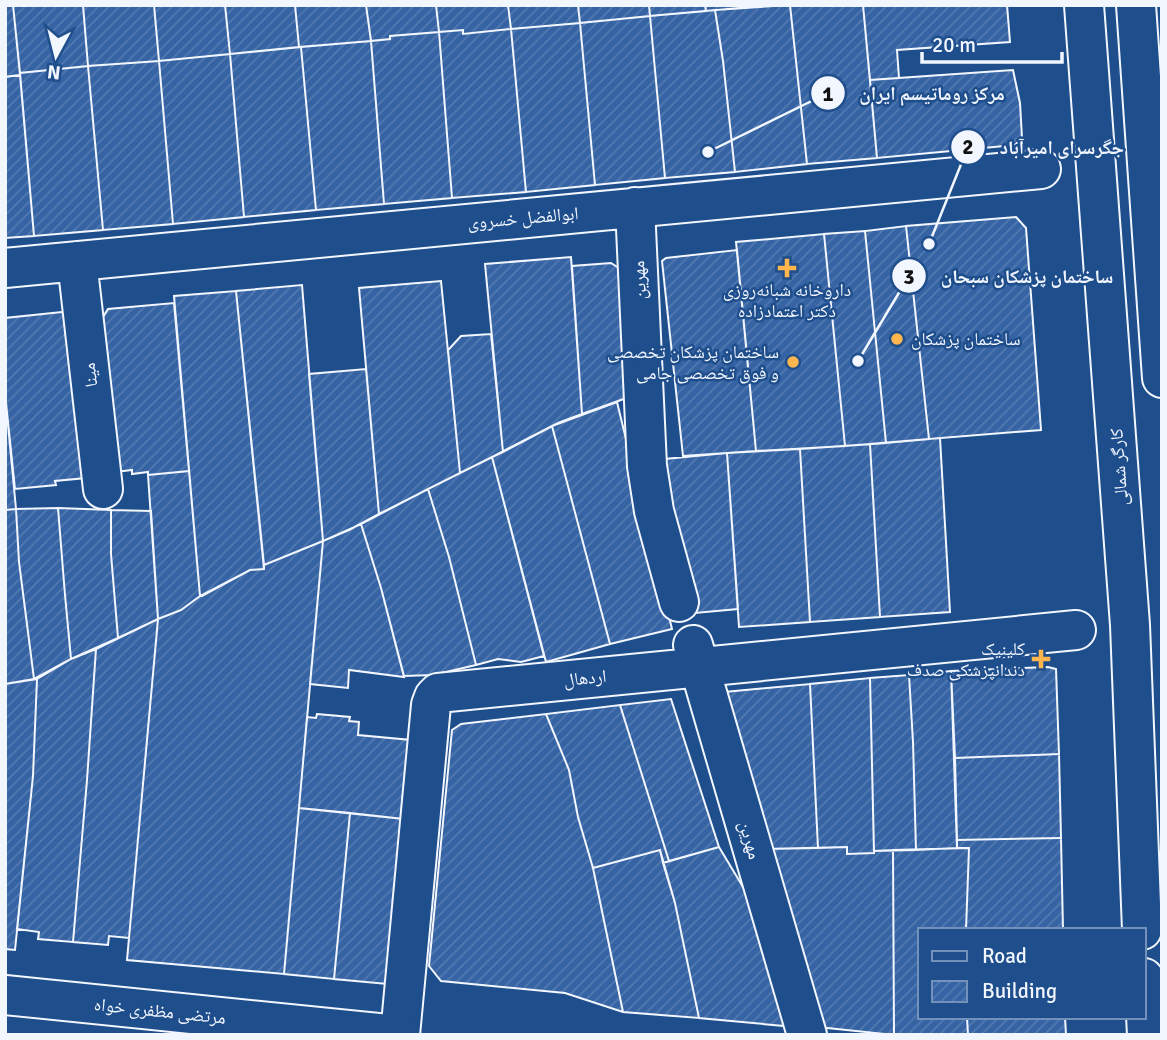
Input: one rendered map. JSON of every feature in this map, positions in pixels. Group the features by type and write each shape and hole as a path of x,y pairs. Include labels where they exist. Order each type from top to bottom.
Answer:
{"street":[{"name":"کارگر شمالی","path":"1084,5 1130,625 1142,928"},
{"path":"1136,5 1162,378"},
{"name":"ابوالفضل خسروی","path":"5,268 1041,169"},
{"name":"مهرین","path":"635,207 647,466 654,511 679,602"},
{"name":"مینا","path":"77,261 103,489"},
{"name":"اردهال","path":"399,1035 431,705 438,692 696,656 1076,630"},
{"name":"مهرین","path":"696,656 807,1035"},
{"name":"مرتضی مظفری خواه","path":"5,995 399,1035"},
{"path":"1146,1016 1147,1035"}],"building":[{"path":"5,5 13,5 20,75 5,77"},
{"path":"13,5 83,5 88,66 20,73"},
{"path":"83,5 154,5 159,61 88,66"},
{"path":"154,5 225,5 230,54 159,61"},
{"path":"225,5 295,5 299,47 230,54"},
{"path":"295,5 366,5 371,41 299,47"},
{"path":"366,5 436,5 439,32 390,36 390,39 371,41"},
{"path":"436,5 508,5 511,29 463,34 463,30 439,32"},
{"path":"508,5 578,5 580,23 511,29"},
{"path":"578,5 649,5 650,16 580,23"},
{"path":"649,5 705,5 706,11 650,16"},
{"path":"705,5 750,5 750,7 706,11"},
{"path":"790,5 863,5 877,158 807,164"},
{"path":"790,5 807,164 735,172 715,10"},
{"path":"863,5 1007,5 1010,42 897,50 899,78 870,80"},
{"path":"715,10 735,172 665,178 650,16"},
{"path":"650,16 665,178 595,185 580,23"},
{"path":"580,23 595,185 526,192 511,29"},
{"path":"511,29 526,192 452,198 439,32 463,30 463,34"},
{"path":"439,32 452,198 384,204 371,41 390,39 390,36"},
{"path":"371,41 384,204 316,210 301,47"},
{"path":"301,47 316,210 244,217 230,54"},
{"path":"230,54 244,217 173,224 159,61"},
{"path":"159,61 173,224 103,230 88,66"},
{"path":"88,66 103,230 34,236 20,73"},
{"path":"1013,70 1020,103 1022,138 1015,145 877,158 870,80"},
{"path":"20,75 34,236 5,238 5,77"},
{"path":"1016,217 1026,228 1041,430 929,439 906,226"},
{"name":"ساختمان پزشکان","path":"906,226 929,439 886,443 865,231"},
{"path":"865,231 886,443 845,446 824,234"},
{"name":"ساختمان پزشکان تخصصی و فوق تخصصی جامی","path":"824,234 845,446 756,451 736,242"},
{"path":"737,250 756,451 683,456 662,261 666,258"},
{"path":"571,257 582,414 558,423 503,452 485,264"},
{"path":"611,263 622,270 632,396 582,414 572,266"},
{"path":"441,281 460,473 379,514 359,288"},
{"path":"302,285 323,541 264,565 236,291"},
{"path":"236,291 264,569 250,570 200,596 174,296"},
{"path":"174,303 189,471 148,475 148,472 132,474 132,470 116,472 101,320 108,309"},
{"path":"62,312 71,318 86,478 55,481 56,485 15,489 5,393 5,318"},
{"path":"491,334 503,452 460,473 448,350 461,336"},
{"path":"366,369 379,514 323,541 309,374"},
{"path":"5,393 16,509 5,510"},
{"path":"617,402 672,629 610,644 552,426"},
{"path":"552,426 610,644 546,662 492,457"},
{"path":"940,438 950,612 880,617 870,444"},
{"path":"870,444 880,617 810,622 800,449"},
{"path":"800,449 810,622 739,627 727,453"},
{"path":"727,453 738,609 695,613 674,544 654,460"},
{"path":"492,457 544,656 521,662 498,659 476,665 449,557 428,489"},
{"path":"189,471 200,596 181,610 158,619 148,475"},
{"path":"428,489 449,557 476,665 433,675 404,676 361,524"},
{"path":"58,508 111,510 111,554 118,638 71,659 65,595"},
{"path":"58,508 71,659 34,679 19,562 16,509"},
{"path":"16,509 19,562 34,679 5,684 5,510"},
{"path":"111,510 151,511 158,619 118,638 111,554"},
{"path":"361,524 404,677 349,670 348,688 310,684 323,541"},
{"path":"323,541 284,974 127,960 158,619 181,610 200,596 250,570 264,569 264,565"},
{"path":"158,619 129,938 109,936 108,945 73,942 96,649"},
{"path":"96,649 73,942 38,939 39,932 17,929 33,776 37,679 71,659"},
{"path":"1048,667 1056,669 1059,754 955,758 951,671"},
{"path":"951,671 957,848 916,850 909,675"},
{"path":"909,675 916,850 874,851 870,678"},
{"path":"870,678 874,853 847,854 847,847 818,848 810,684"},
{"path":"37,679 33,776 15,950 5,949 5,684"},
{"path":"810,684 818,848 765,849 714,693"},
{"path":"671,699 719,847 669,861 620,705"},
{"path":"620,705 669,861 663,863 660,850 593,868 578,817 569,770 546,714"},
{"path":"317,714 350,717 349,721 359,722 358,735 411,740 403,819 299,808 307,717 316,718"},
{"path":"546,714 569,770 623,1012 565,993 441,981 429,966 452,730 461,724"},
{"path":"1059,754 1061,838 957,840 955,758"},
{"path":"299,808 350,813 334,979 284,974"},
{"path":"350,813 403,819 387,984 334,979"},
{"path":"1061,838 1063,928 966,928 969,848 957,848 957,840"},
{"path":"719,847 746,892 795,1027 699,1018 675,903 663,863"},
{"path":"847,847 847,854 893,850 894,1035 818,1027 765,849"},
{"path":"969,848 966,928 918,928 918,1019 967,1019 968,1035 894,1035 893,850"},
{"path":"660,850 675,903 699,1018 623,1012 593,868"},
{"path":"967,1019 1065,1019 1066,1035 968,1035"}],"place":[{"name":"مرکز روماتیسم ایران","path":"708,152"},
{"name":"جگرسرای امیرآباد","path":"929,244"},
{"name":"داروخانه شبانه‌روزی دکتر اعتمادزاده","path":"787,268"},
{"name":"ساختمان پزشکان","path":"897,339"},
{"name":"ساختمان پزشکان سبحان","path":"858,361"},
{"name":"ساختمان پزشکان تخصصی و فوق تخصصی جامی","path":"793,362"},
{"name":"کلینیک دندانپزشکی صدف","path":"1041,659"}]}
